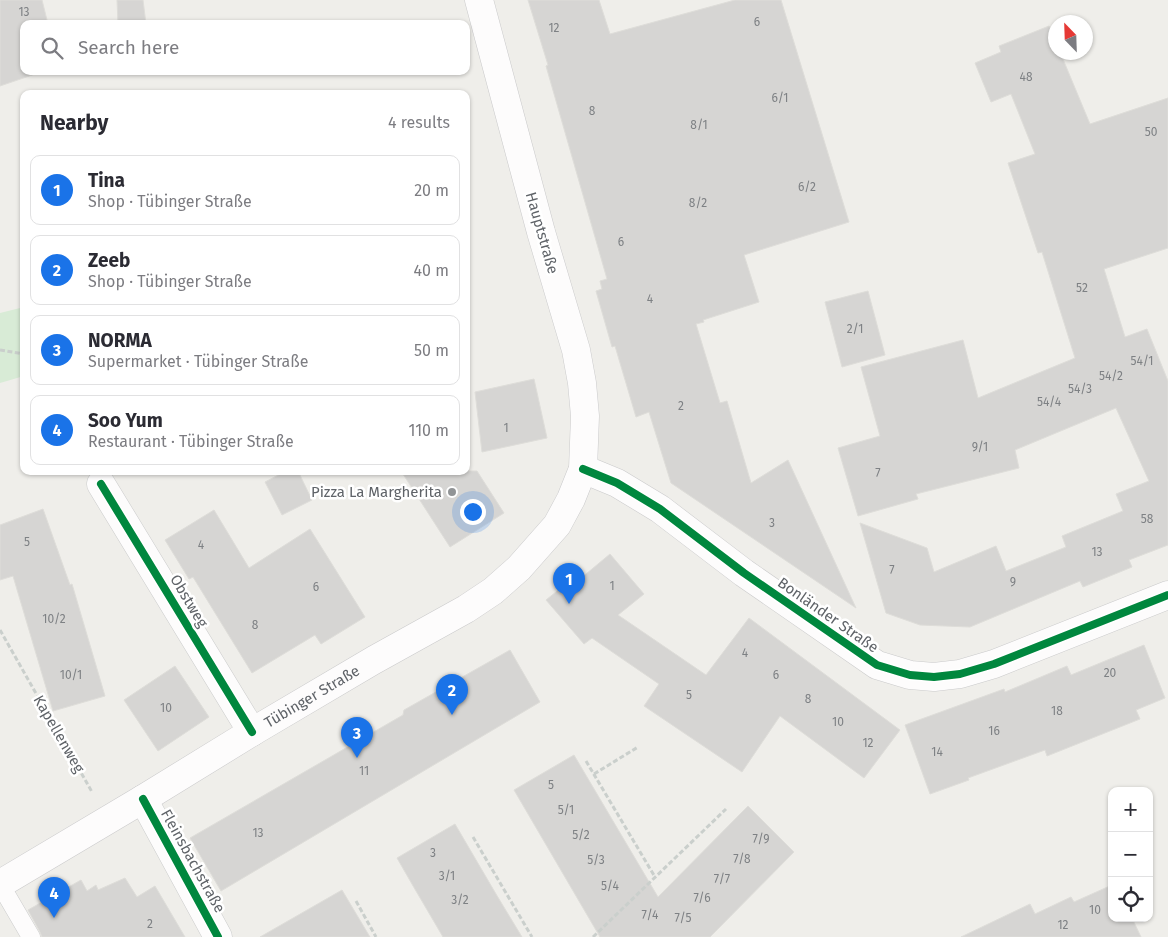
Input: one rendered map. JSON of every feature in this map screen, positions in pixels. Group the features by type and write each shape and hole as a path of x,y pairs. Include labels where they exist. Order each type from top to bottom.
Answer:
{"main road":[{"name":"Hauptstraße","path":"479,0 541,232 576,350 585,416 583,469"},
{"name":"Bonländer Straße","path":"583,469 617,483 660,509 744,573 877,665 910,675 934,677 960,674 994,664 1168,595"},
{"name":"Tübinger Straße","path":"0,884 374,660 466,609 493,590 519,568 556,525 572,499 583,469"},
{"name":"Obstweg","path":"101,484 252,732"},
{"name":"Fleinsbachstraße","path":"143,799 218,937"}],"lane":[{"path":"0,884 31,937"}],"path":[{"path":"0,350 20,353"},
{"path":"594,774 638,747"},
{"path":"586,762 655,877"},
{"path":"593,937 726,809"},
{"path":"474,837 532,937"},
{"path":"356,901 376,937"}],"green space":[{"path":"20,308 20,377 0,383 0,313"}],"building":[{"path":"0,0 42,0 47,20 20,20 20,75 32,75 0,86"},
{"path":"117,0 143,0 146,20 118,20"},
{"path":"528,0 599,0 610,34 735,0 781,0 849,222 744,255 759,302 696,324 720,403 727,401 751,483 788,460 856,608 671,483 649,412 636,417 615,346 612,347 596,291 602,289 600,281 607,279 546,66 548,65"},
{"path":"1048,26 1048,60 1063,60 1090,124 1168,98 1168,248 1104,269 1125,337 1147,329 1168,381 1168,545 1129,560 1132,567 1083,587 1080,581 970,627 920,625 886,613 860,523 927,548 934,572 996,546 1006,571 1066,547 1062,536 1123,511 1116,494 1149,481 1116,408 1015,450 1019,468 916,494 918,499 858,516 838,448 880,436 861,367 963,340 978,398 1075,358 1042,252 1038,253 1008,163 1035,154 1011,94 991,102 975,63 1001,52 999,46"},
{"path":"868,291 885,355 842,367 825,302"},
{"path":"534,379 547,438 482,452 475,392"},
{"name":"Pizza La Margherita","path":"470,471 477,471 504,513 450,547 404,475 470,475"},
{"path":"278,475 300,475 312,500 282,515 265,482"},
{"path":"43,509 70,585 72,584 105,696 53,711 13,576 0,580 0,525"},
{"path":"214,510 249,568 310,529 365,617 321,644 315,635 252,673 193,577 189,579 165,540"},
{"path":"610,554 644,594 618,615 706,675 749,618 900,730 864,778 780,716 742,772 644,706 659,684 592,638 584,644 546,600 577,575 580,579"},
{"path":"1144,645 1165,698 1136,710 1140,719 1047,756 1045,750 930,794 905,725 1004,689 1005,692 1067,666 1071,675"},
{"path":"510,650 540,702 221,891 190,838 403,715 404,710"},
{"path":"175,666 209,717 158,751 124,700"},
{"path":"574,755 658,897 748,806 794,852 710,937 600,937 514,790"},
{"path":"455,824 522,937 443,937 397,858"},
{"path":"125,878 137,897 155,886 185,937 42,937 28,910 81,880 87,891 96,885 98,890"},
{"path":"1108,887 1108,922 1134,922 1141,937 961,937 1030,904 1035,914 1071,897 1074,902"},
{"path":"342,890 370,937 260,937"}],"cycle path":[{"path":"583,469 617,483 660,509 744,573 877,665 910,675 934,677 960,674 994,664 1168,595"},
{"path":"101,484 252,732"},
{"path":"143,799 218,937"}],"place":[{"name":"Pizza La Margherita","path":"452,492"},
{"name":"Tina","path":"569,604"},
{"name":"Zeeb","path":"452,715"},
{"name":"NORMA","path":"357,758"},
{"name":"Soo Yum","path":"54,918"}]}
